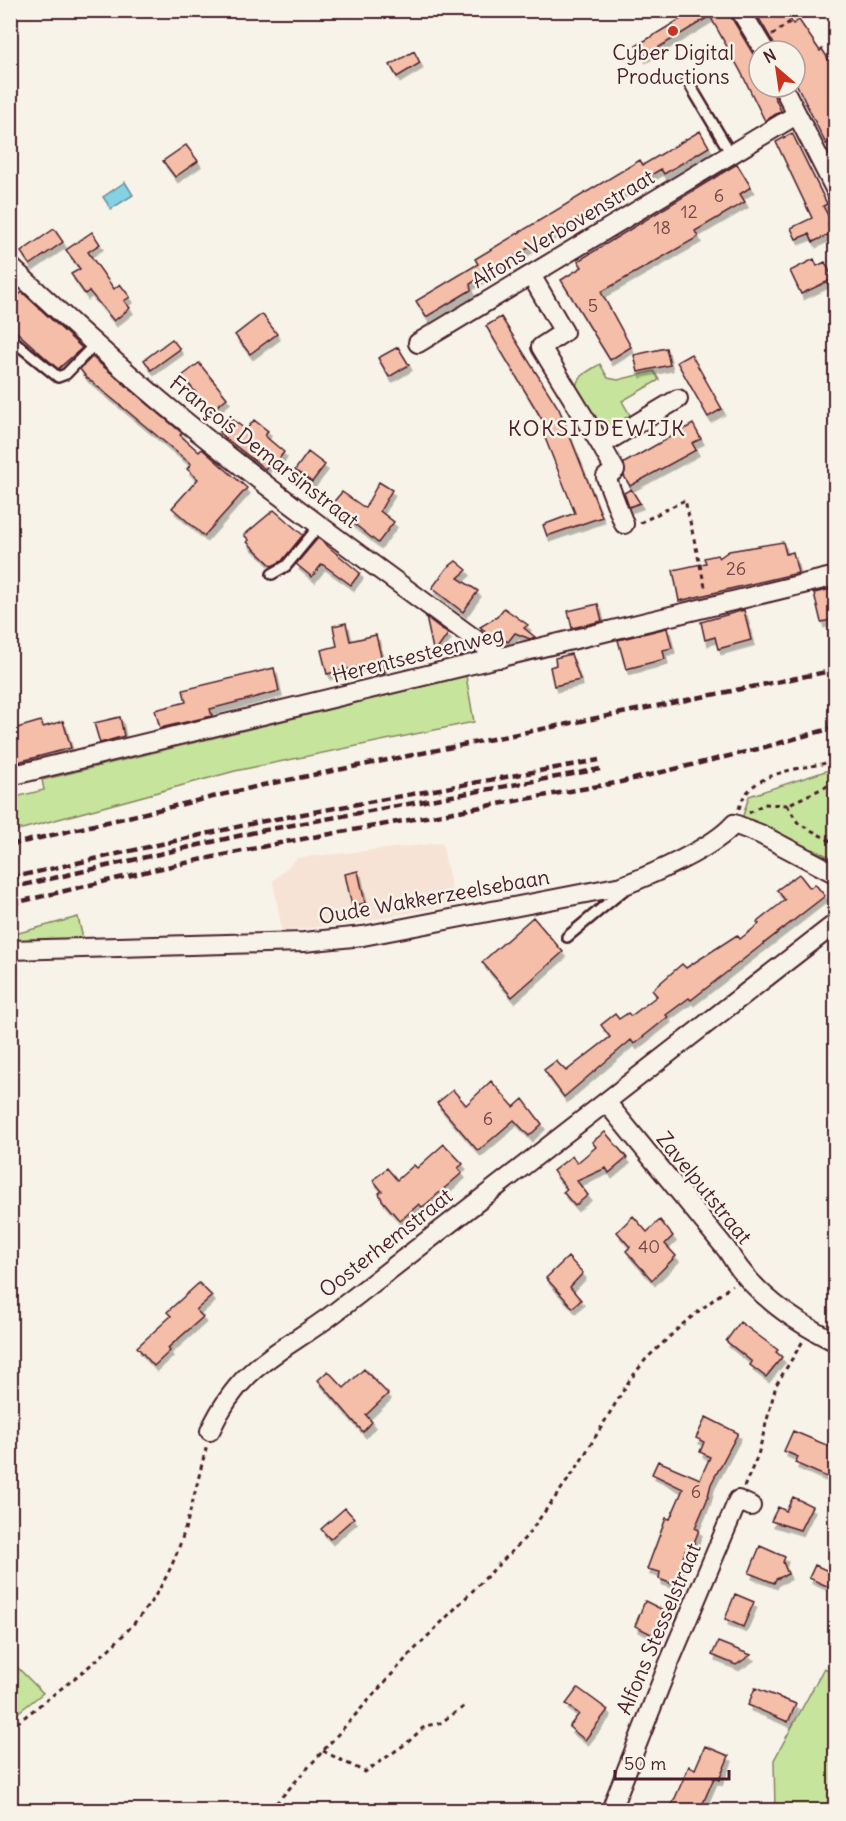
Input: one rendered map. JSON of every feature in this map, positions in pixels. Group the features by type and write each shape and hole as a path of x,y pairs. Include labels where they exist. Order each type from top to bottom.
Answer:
{"street":[{"path":"740,10 758,39"},
{"path":"789,99 836,190"},
{"name":"Alfons Verbovenstraat","path":"418,343 796,115"},
{"name":"François Demarsinstraat","path":"10,266 95,344 180,417 319,526 501,658"},
{"path":"531,275 564,332 541,347 615,470 606,477 624,524"},
{"path":"601,445 678,399"},
{"name":"Herentsesteenweg","path":"10,776 836,576"},
{"path":"736,819 836,874"},
{"name":"Oude Wakkerzeelsebaan","path":"10,950 304,942 363,936 622,885 637,880 726,833 736,819"},
{"path":"606,1102 836,923"},
{"name":"Zavelputstraat","path":"606,1102 727,1250 742,1275"},
{"name":"Oosterhemstraat","path":"210,1431 221,1407 249,1372 333,1314 500,1182 606,1102"},
{"path":"742,1275 768,1299 811,1330 836,1342"},
{"name":"Alfons Stesselstraat","path":"611,1810 669,1663 745,1503"}],"lane":[{"path":"687,80 731,154"},
{"path":"16,342 58,377 66,374 95,344"},
{"path":"272,574 286,566 319,526"},
{"path":"567,937 637,880"}],"path":[{"path":"772,39 806,10"},
{"path":"624,524 635,526 685,500 710,607"},
{"path":"736,819 742,798 749,788 765,778 836,761"},
{"path":"736,819 764,804 787,805 836,782"},
{"path":"787,805 798,823 836,844"},
{"name":"Zavelputstraat","path":"270,1810 410,1654 532,1530 576,1469 629,1381 646,1359 684,1323 742,1275"},
{"path":"745,1503 776,1385 811,1330"},
{"path":"10,1729 87,1671 119,1640 162,1584 176,1555 210,1431"},
{"path":"323,1751 365,1772 407,1743 425,1726 440,1723 465,1706"}],"shaded area":[{"path":"442,843 455,904 356,923 282,931 273,881 297,858"}],"green space":[{"name":"KOKSIJDEWIJK","path":"600,364 608,378 618,380 654,371 659,380 622,401 631,417 606,432 601,423 594,426 580,403 576,389 580,378"},
{"path":"466,676 474,722 235,771 11,832 11,798 44,790 42,780"},
{"path":"835,768 835,859 742,819 749,796"},
{"path":"78,917 84,943 11,946 11,935"},
{"path":"11,1661 43,1693 11,1718"},
{"path":"824,1668 835,1673 835,1810 775,1810 774,1760"}],"water":[{"path":"125,182 133,195 111,209 103,197"}],"building":[{"path":"695,10 727,10 747,44 747,84 710,16 643,57 636,46"},
{"path":"754,10 785,10 793,24 799,20 820,51 822,49 836,71 836,94 829,98 836,111 836,140 826,144 804,99 807,99 807,39 771,39"},
{"path":"414,51 420,63 397,77 390,65"},
{"path":"754,99 776,99 781,111 765,121"},
{"path":"700,131 709,147 664,174 661,169 533,245 470,284 471,290 426,317 416,301 478,264 475,259 640,160 643,165"},
{"path":"792,133 827,204 823,206 832,223 828,225 832,233 813,242 809,234 796,239 791,228 812,218 776,142"},
{"path":"186,145 198,161 175,177 163,161"},
{"path":"737,164 751,187 740,194 745,202 695,231 698,237 601,292 631,347 610,360 561,280 582,267 578,261"},
{"path":"54,229 63,242 30,265 21,252"},
{"path":"92,232 100,244 88,252 114,289 120,284 130,297 124,301 130,308 114,321 89,291 85,294 71,274 80,269 66,250"},
{"path":"814,259 817,266 825,262 833,279 801,294 790,271"},
{"path":"22,292 82,348 58,369 10,326 10,304"},
{"path":"262,314 277,334 250,354 235,335"},
{"path":"501,317 559,409 602,517 547,536 543,525 575,513 541,428 546,426 486,326"},
{"path":"172,339 180,349 151,370 144,360"},
{"path":"398,347 409,365 389,377 378,358"},
{"path":"666,348 670,365 638,372 634,355"},
{"path":"691,354 722,409 708,417 677,362"},
{"path":"92,357 182,433 180,435 199,452 202,449 247,488 204,536 172,508 198,479 187,469 191,464 86,377 80,369"},
{"path":"199,363 227,398 211,411 182,376"},
{"path":"231,418 246,430 254,420 268,431 265,436 284,452 273,467 269,464 265,469 219,433"},
{"path":"693,424 701,439 692,443 696,450 630,486 624,476 624,463"},
{"path":"308,452 325,465 312,482 295,470"},
{"path":"379,482 392,490 380,511 394,522 378,543 331,505 342,492 365,508"},
{"path":"631,489 640,503 629,507 624,493"},
{"path":"274,510 303,535 282,561 272,566 247,542 249,540 244,535"},
{"path":"318,538 360,573 351,585 322,564 312,577 296,564"},
{"path":"783,542 786,554 793,552 798,573 679,601 673,570 706,563 704,558 717,555 719,558 729,551"},
{"path":"456,561 467,570 458,578 478,591 463,612 432,588 447,568"},
{"path":"836,588 836,619 821,622 814,593"},
{"path":"598,604 602,621 572,628 568,611"},
{"path":"504,608 528,625 524,628 535,637 530,639 515,633 508,642 503,639 500,642 480,627 497,617"},
{"path":"744,610 751,640 718,649 715,637 705,640 701,622"},
{"path":"426,617 448,634 434,654"},
{"path":"346,623 350,641 376,635 385,673 370,676 367,665 327,674 321,650 337,646 333,626"},
{"path":"667,628 672,648 663,650 665,659 626,669 618,640"},
{"path":"571,654 580,680 554,686 550,667 556,665 555,658"},
{"path":"274,668 279,691 210,709 212,716 160,728 155,710 186,702 183,690"},
{"path":"120,717 124,736 100,743 94,723"},
{"path":"41,721 43,727 63,721 71,748 10,764 10,730"},
{"path":"358,871 365,903 352,906 345,874"},
{"path":"799,874 810,888 815,884 825,896 691,1000 689,998 666,1015 668,1017 634,1044 631,1040 564,1097 544,1070 556,1061 566,1071 610,1037 601,1025 615,1014 619,1019 628,1013 631,1016 657,996 652,990 682,964 686,968 737,935 740,939 785,900 777,890"},
{"path":"533,917 563,952 512,997 482,962"},
{"path":"491,1081 514,1107 523,1099 542,1124 529,1136 514,1120 478,1151 437,1103 453,1090 466,1105"},
{"path":"605,1132 627,1158 609,1173 606,1168 577,1181 588,1195 575,1206 563,1192 567,1189 553,1171 572,1156 577,1163 596,1147 592,1142"},
{"path":"444,1144 463,1164 458,1168 462,1173 425,1205 422,1207 419,1204 400,1221 382,1200 379,1193 382,1191 373,1180 387,1168 397,1180 414,1165 417,1168"},
{"path":"633,1216 647,1232 660,1220 673,1236 665,1244 676,1256 652,1280 626,1251 630,1247 617,1232"},
{"path":"568,1257 583,1273 570,1287 581,1300 573,1308 546,1278"},
{"path":"199,1283 212,1296 196,1310 203,1317 168,1348 170,1351 154,1366 137,1347 171,1316 167,1312"},
{"path":"740,1322 778,1350 776,1352 782,1357 766,1377 726,1341"},
{"path":"364,1369 388,1394 366,1415 372,1422 363,1432 318,1380 328,1371 344,1388"},
{"path":"706,1417 738,1433 711,1484 695,1528 699,1530 690,1553 685,1551 675,1585 659,1579 660,1572 647,1569 666,1518 670,1519 683,1489 652,1474 658,1461 700,1479 710,1457 700,1452 704,1442 696,1438"},
{"path":"793,1431 836,1449 836,1481 795,1463 798,1457 784,1451"},
{"path":"793,1497 812,1506 800,1530 771,1521 778,1507 786,1511"},
{"path":"345,1508 354,1518 330,1539 321,1529"},
{"path":"760,1546 785,1557 783,1562 788,1574 776,1579 774,1583 749,1573"},
{"path":"815,1565 835,1574 829,1587 809,1578"},
{"path":"735,1594 754,1602 743,1627 725,1619"},
{"path":"645,1601 669,1613 657,1637 635,1626"},
{"path":"718,1642 751,1655 736,1665 712,1655"},
{"path":"578,1688 608,1710 585,1740 569,1727 579,1714 566,1704"},
{"path":"755,1688 796,1704 788,1722 748,1705"},
{"path":"705,1746 729,1756 719,1780 714,1778 700,1810 685,1810 672,1805 689,1766 695,1769"}],"railway":[{"path":"10,845 263,785 836,670"},
{"path":"10,904 280,843 621,782 762,748 836,727"},
{"path":"10,878 259,822 599,760"},
{"path":"10,888 260,831 600,769"}],"place":[{"name":"Cyber Digital Productions","path":"673,31"}],"district":[{"name":"KOKSIJDEWIJK","path":"597,428"}]}
